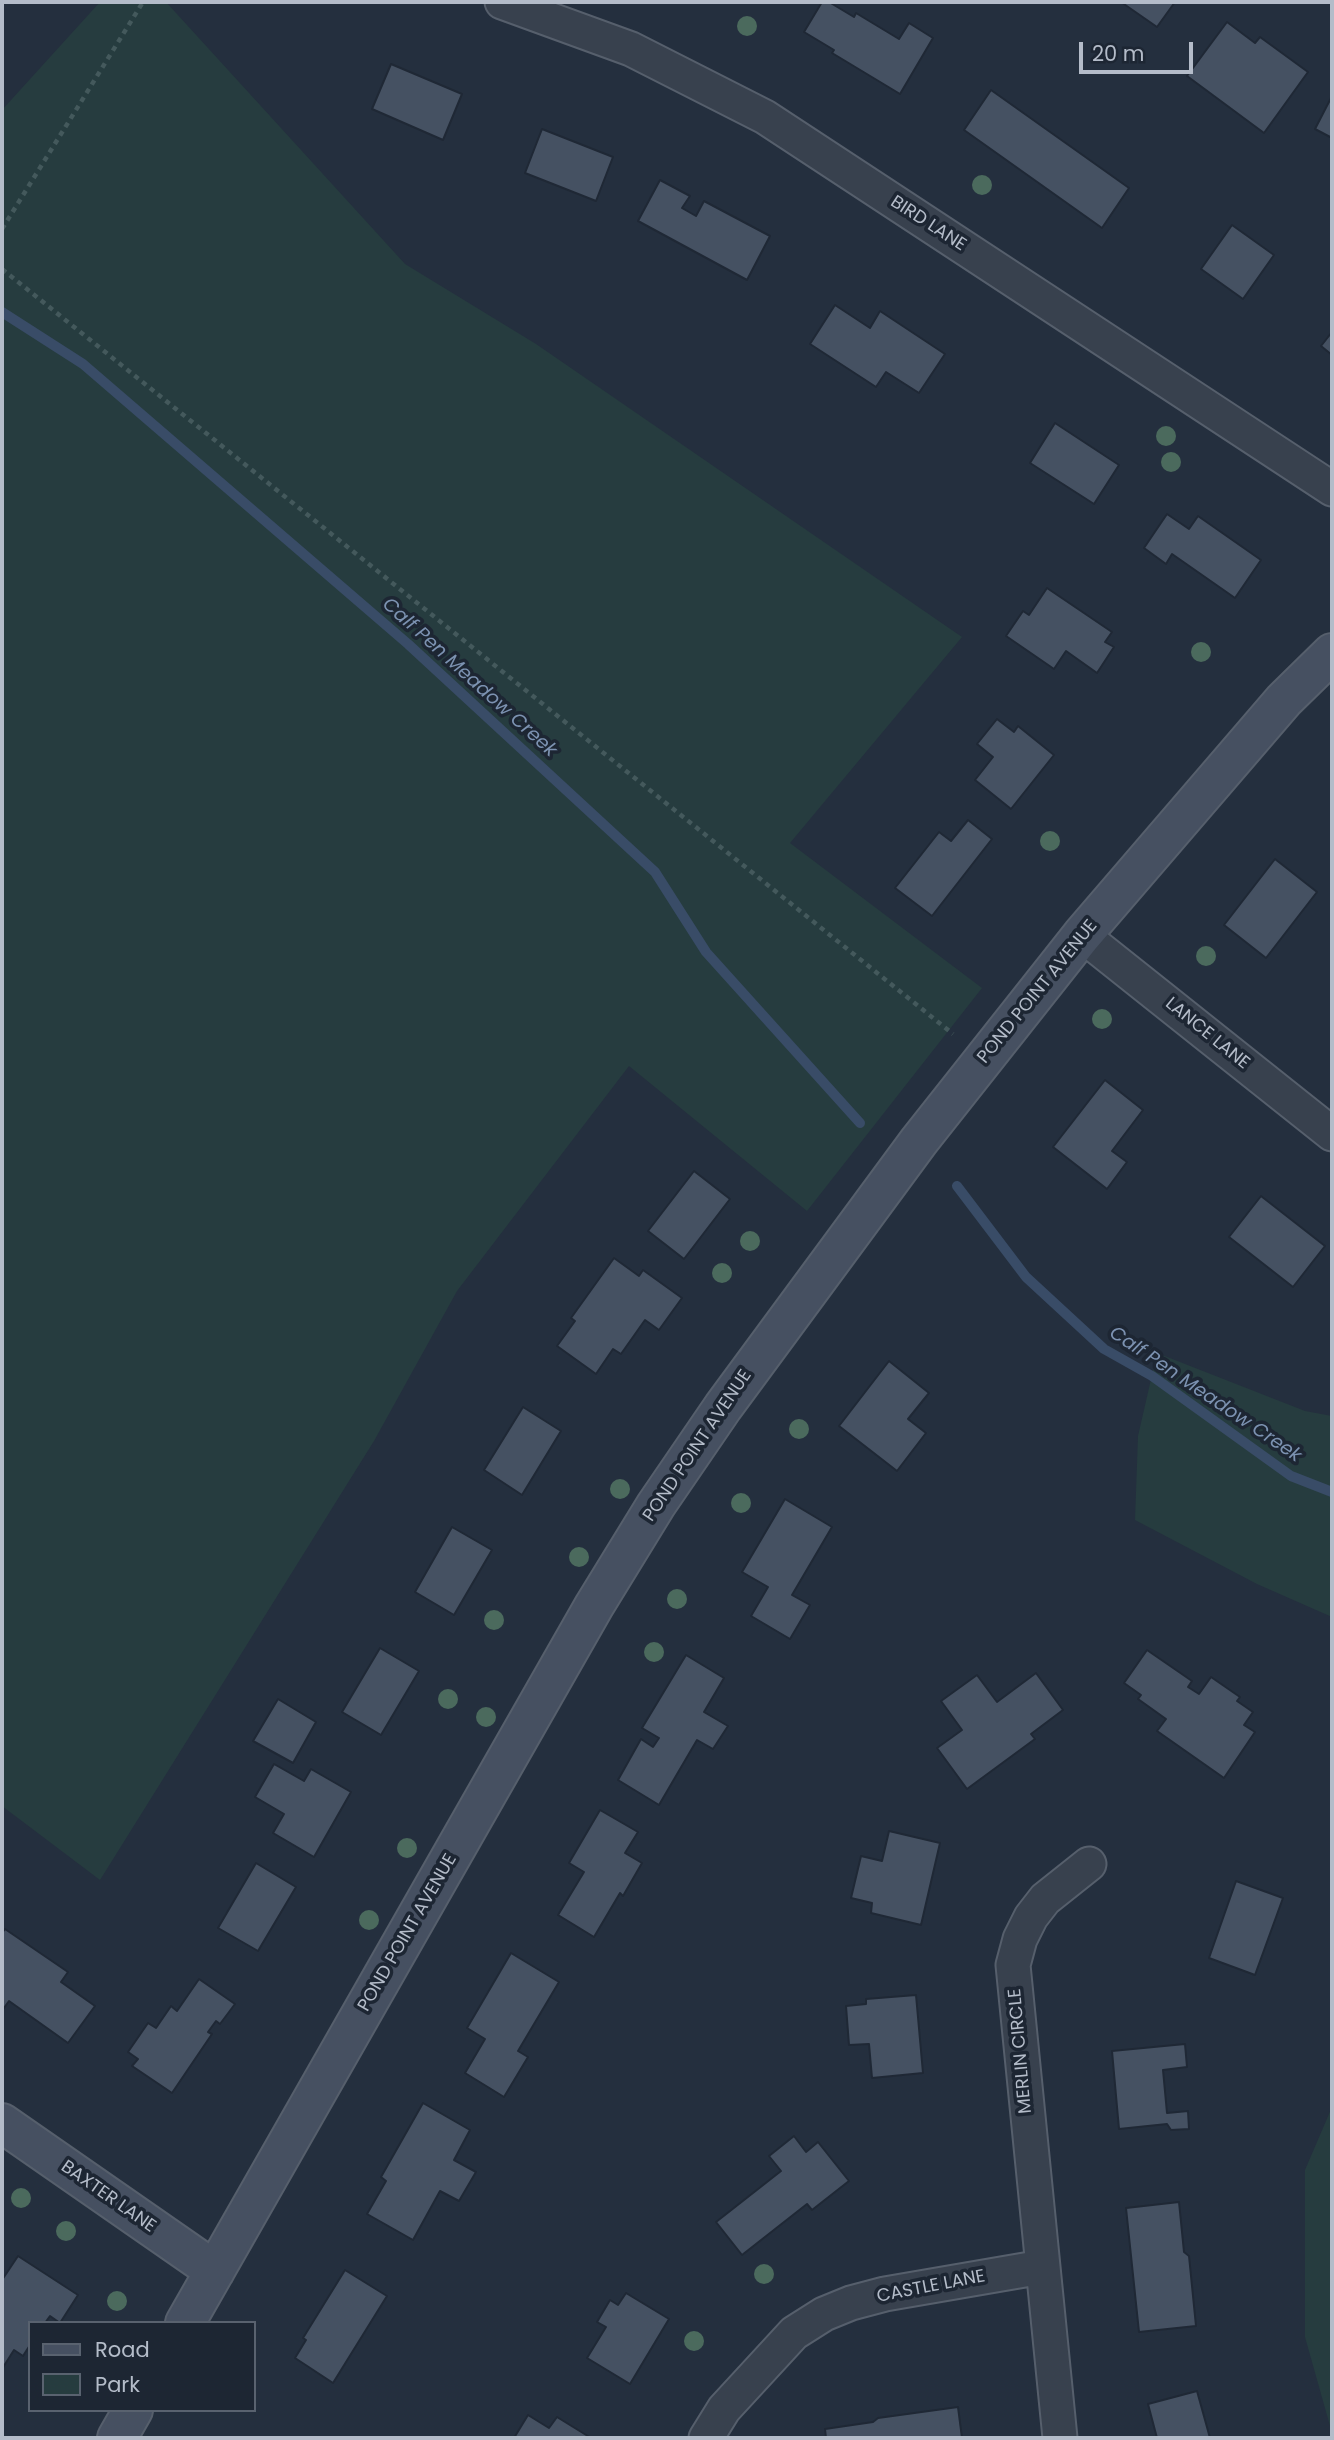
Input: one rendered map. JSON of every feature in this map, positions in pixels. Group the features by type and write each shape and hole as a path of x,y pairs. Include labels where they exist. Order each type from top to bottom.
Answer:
{"main road":[{"name":"POND POINT AVENUE","path":"186,2321 594,1606 656,1504 739,1385 919,1141 1082,935 1284,700 1332,653"},
{"name":"BAXTER LANE","path":"2,2123 215,2271"},
{"path":"117,2438 132,2412"}],"street":[{"name":"BIRD LANE","path":"502,2 631,49 765,117 1332,489"},
{"name":"LANCE LANE","path":"1082,935 1332,1134"},
{"name":"MERLIN CIRCLE","path":"1042,2267 1013,1965 1020,1940 1031,1917 1045,1899 1089,1864"},
{"name":"CASTLE LANE","path":"706,2438 724,2409 793,2333 824,2314 850,2303 885,2294 1042,2267"},
{"path":"1042,2267 1060,2438"}],"path":[{"path":"2,229 143,2"},
{"path":"2,270 984,1059"}],"green space":[{"path":"100,2 166,2 405,264 536,344 962,637 790,843 982,988 807,1211 629,1066 457,1291 374,1441 100,1880 2,1806 2,110"},
{"path":"1157,1353 1305,1411 1332,1416 1332,1617 1257,1584 1135,1520 1138,1436"},
{"path":"1332,2107 1332,2433 1305,2337 1305,2170"}],"building":[{"path":"822,2 829,2 854,17 856,13 899,39 909,23 933,38 900,94 832,53 834,50 804,32"},
{"path":"1121,2 1175,2 1157,27"},
{"path":"1227,22 1255,43 1260,37 1308,72 1264,133 1187,76"},
{"path":"391,64 462,94 443,140 372,109"},
{"path":"991,90 1129,188 1102,228 964,130"},
{"path":"1332,96 1332,138 1315,129"},
{"path":"542,129 613,157 596,201 525,173"},
{"path":"660,180 690,196 682,208 696,216 704,201 770,236 747,280 638,221"},
{"path":"1232,225 1274,255 1243,299 1201,269"},
{"path":"835,305 870,328 880,311 945,354 919,393 886,372 876,387 810,344"},
{"path":"1332,332 1332,355 1321,346"},
{"path":"1055,423 1119,465 1094,504 1030,463"},
{"path":"1167,514 1189,529 1198,516 1261,560 1235,598 1172,554 1166,564 1144,548"},
{"path":"1047,588 1112,632 1105,642 1114,647 1097,673 1066,651 1054,669 1006,636 1023,611 1029,615"},
{"path":"997,719 1014,732 1018,726 1054,755 1011,809 975,780 993,757 977,744"},
{"path":"968,820 992,839 932,916 895,888 939,832 951,841"},
{"path":"1275,859 1317,892 1266,958 1224,925"},
{"path":"1105,1080 1143,1110 1112,1151 1127,1162 1107,1189 1053,1147"},
{"path":"694,1171 730,1199 684,1259 648,1231"},
{"path":"1261,1196 1325,1246 1293,1287 1229,1237"},
{"path":"614,1258 639,1276 643,1270 682,1298 659,1330 645,1320 621,1354 613,1349 596,1374 557,1346 575,1321 571,1318"},
{"path":"889,1361 929,1393 908,1419 926,1433 897,1471 839,1426"},
{"path":"523,1407 561,1431 522,1495 484,1470"},
{"path":"785,1499 832,1527 792,1595 810,1605 790,1639 751,1616 768,1587 742,1572"},
{"path":"452,1527 492,1550 454,1615 415,1592"},
{"path":"380,1648 419,1671 381,1735 342,1712"},
{"path":"1147,1650 1192,1681 1188,1687 1199,1694 1211,1677 1240,1697 1237,1701 1253,1712 1244,1725 1255,1732 1224,1778 1157,1731 1166,1719 1138,1699 1141,1695 1124,1683"},
{"path":"686,1655 724,1678 704,1712 728,1726 713,1749 697,1740 659,1805 618,1780 641,1739 653,1747 659,1738 642,1728"},
{"path":"1036,1673 1063,1710 1031,1734 1035,1739 967,1789 937,1748 962,1730 941,1701 977,1675 997,1702"},
{"path":"278,1699 316,1722 293,1763 253,1741"},
{"path":"274,1764 304,1781 311,1769 351,1792 314,1857 273,1833 284,1814 255,1797"},
{"path":"600,1810 638,1832 625,1853 642,1863 623,1896 620,1893 594,1937 558,1915 584,1872 569,1863"},
{"path":"889,1831 940,1843 921,1925 871,1913 872,1903 851,1898 861,1856 882,1861"},
{"path":"256,1863 296,1887 258,1951 218,1928"},
{"path":"1236,1881 1283,1898 1255,1975 1209,1958"},
{"path":"5,1929 68,1972 61,1982 95,2006 68,2043 9,2001 4,2008 2,2006 2,1933"},
{"path":"511,1953 559,1982 518,2051 528,2057 504,2097 465,2073 485,2039 467,2028"},
{"path":"199,1979 235,2004 220,2024 216,2021 208,2032 212,2034 172,2093 132,2066 138,2059 128,2052 148,2023 156,2028 171,2006 177,2011"},
{"path":"916,1995 923,2073 872,2078 869,2044 849,2045 846,2006 866,2004 866,1999"},
{"path":"1185,2044 1187,2067 1163,2070 1167,2113 1188,2111 1189,2129 1171,2130 1167,2124 1119,2129 1112,2051"},
{"path":"423,2103 470,2130 454,2160 476,2172 459,2201 440,2191 413,2240 367,2214 386,2181 381,2177"},
{"path":"794,2136 806,2152 818,2142 849,2181 812,2210 807,2204 742,2255 716,2222 781,2171 769,2156"},
{"path":"1179,2202 1184,2252 1189,2256 1196,2326 1139,2332 1126,2208"},
{"path":"18,2256 78,2295 61,2321 50,2316 46,2321 28,2321 28,2348 23,2356 14,2350 2,2369 2,2280"},
{"path":"345,2270 387,2296 333,2383 295,2358 306,2340 303,2338"},
{"path":"626,2293 669,2319 630,2384 587,2358 606,2327 597,2322 610,2300 618,2305"},
{"path":"1197,2391 1210,2438 1157,2438 1148,2404"},
{"path":"958,2407 962,2438 826,2438 825,2429 873,2422 878,2418"},
{"path":"528,2415 549,2428 557,2417 591,2438 514,2438"}],"waterway":[{"name":"Calf Pen Meadow Creek","path":"2,312 83,364 408,644 655,872 706,952 860,1123"},
{"name":"Calf Pen Meadow Creek","path":"957,1186 1026,1277 1104,1349 1152,1376 1291,1476 1332,1492"}]}
